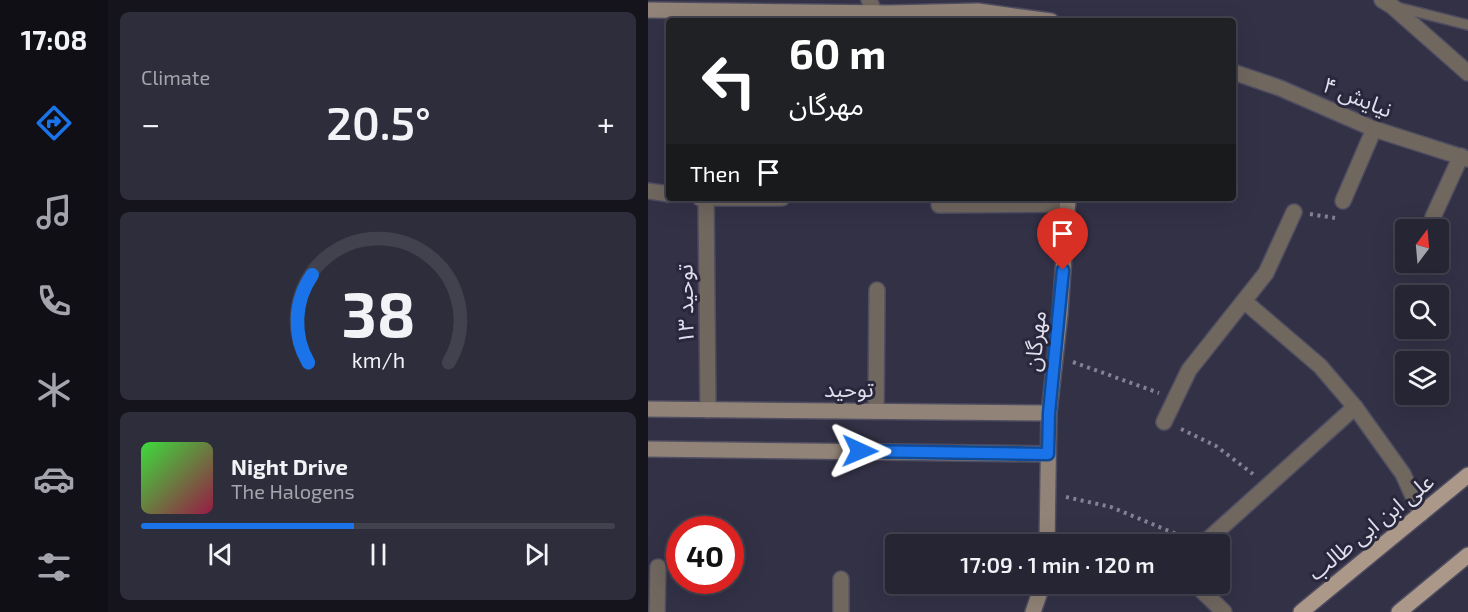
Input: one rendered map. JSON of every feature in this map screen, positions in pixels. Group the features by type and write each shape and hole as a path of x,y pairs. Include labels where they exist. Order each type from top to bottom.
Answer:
{"main road":[{"name":"علی ابن ابی طالب","path":"1301,612 1468,475"},
{"path":"1399,612 1468,555"}],"street":[{"path":"1387,3 1468,73"},
{"path":"648,10 709,16 951,6 1029,18"},
{"name":"نیایش ۴","path":"1236,73 1280,88 1374,129 1465,157"},
{"path":"1343,201 1374,129"},
{"path":"1433,217 1465,157"},
{"path":"648,191 666,194"},
{"name":"توحید ۱۳","path":"706,201 708,410"},
{"path":"939,205 1068,201"},
{"name":"مهرگان","path":"1047,534 1049,413 1068,201"},
{"path":"1164,422 1189,370 1266,273 1294,212"},
{"path":"876,411 877,290"},
{"path":"1245,301 1320,366 1355,407 1403,474 1421,514"},
{"path":"1207,534 1269,485 1355,407"},
{"name":"توحید","path":"648,409 1049,413"},
{"path":"648,448 1048,454"},
{"path":"657,612 658,567"},
{"path":"841,579 841,612"},
{"path":"1033,612 1039,594"},
{"path":"1205,594 1224,612"}],"lane":[{"path":"1387,3 1468,25"}],"path":[{"path":"1294,212 1335,218 1343,201"},
{"path":"1055,356 1176,398"},
{"path":"1164,422 1216,446 1269,485"},
{"path":"1048,493 1111,507 1177,534"}],"route":[{"path":"860,451 1048,454 1049,413 1063,270"}]}
